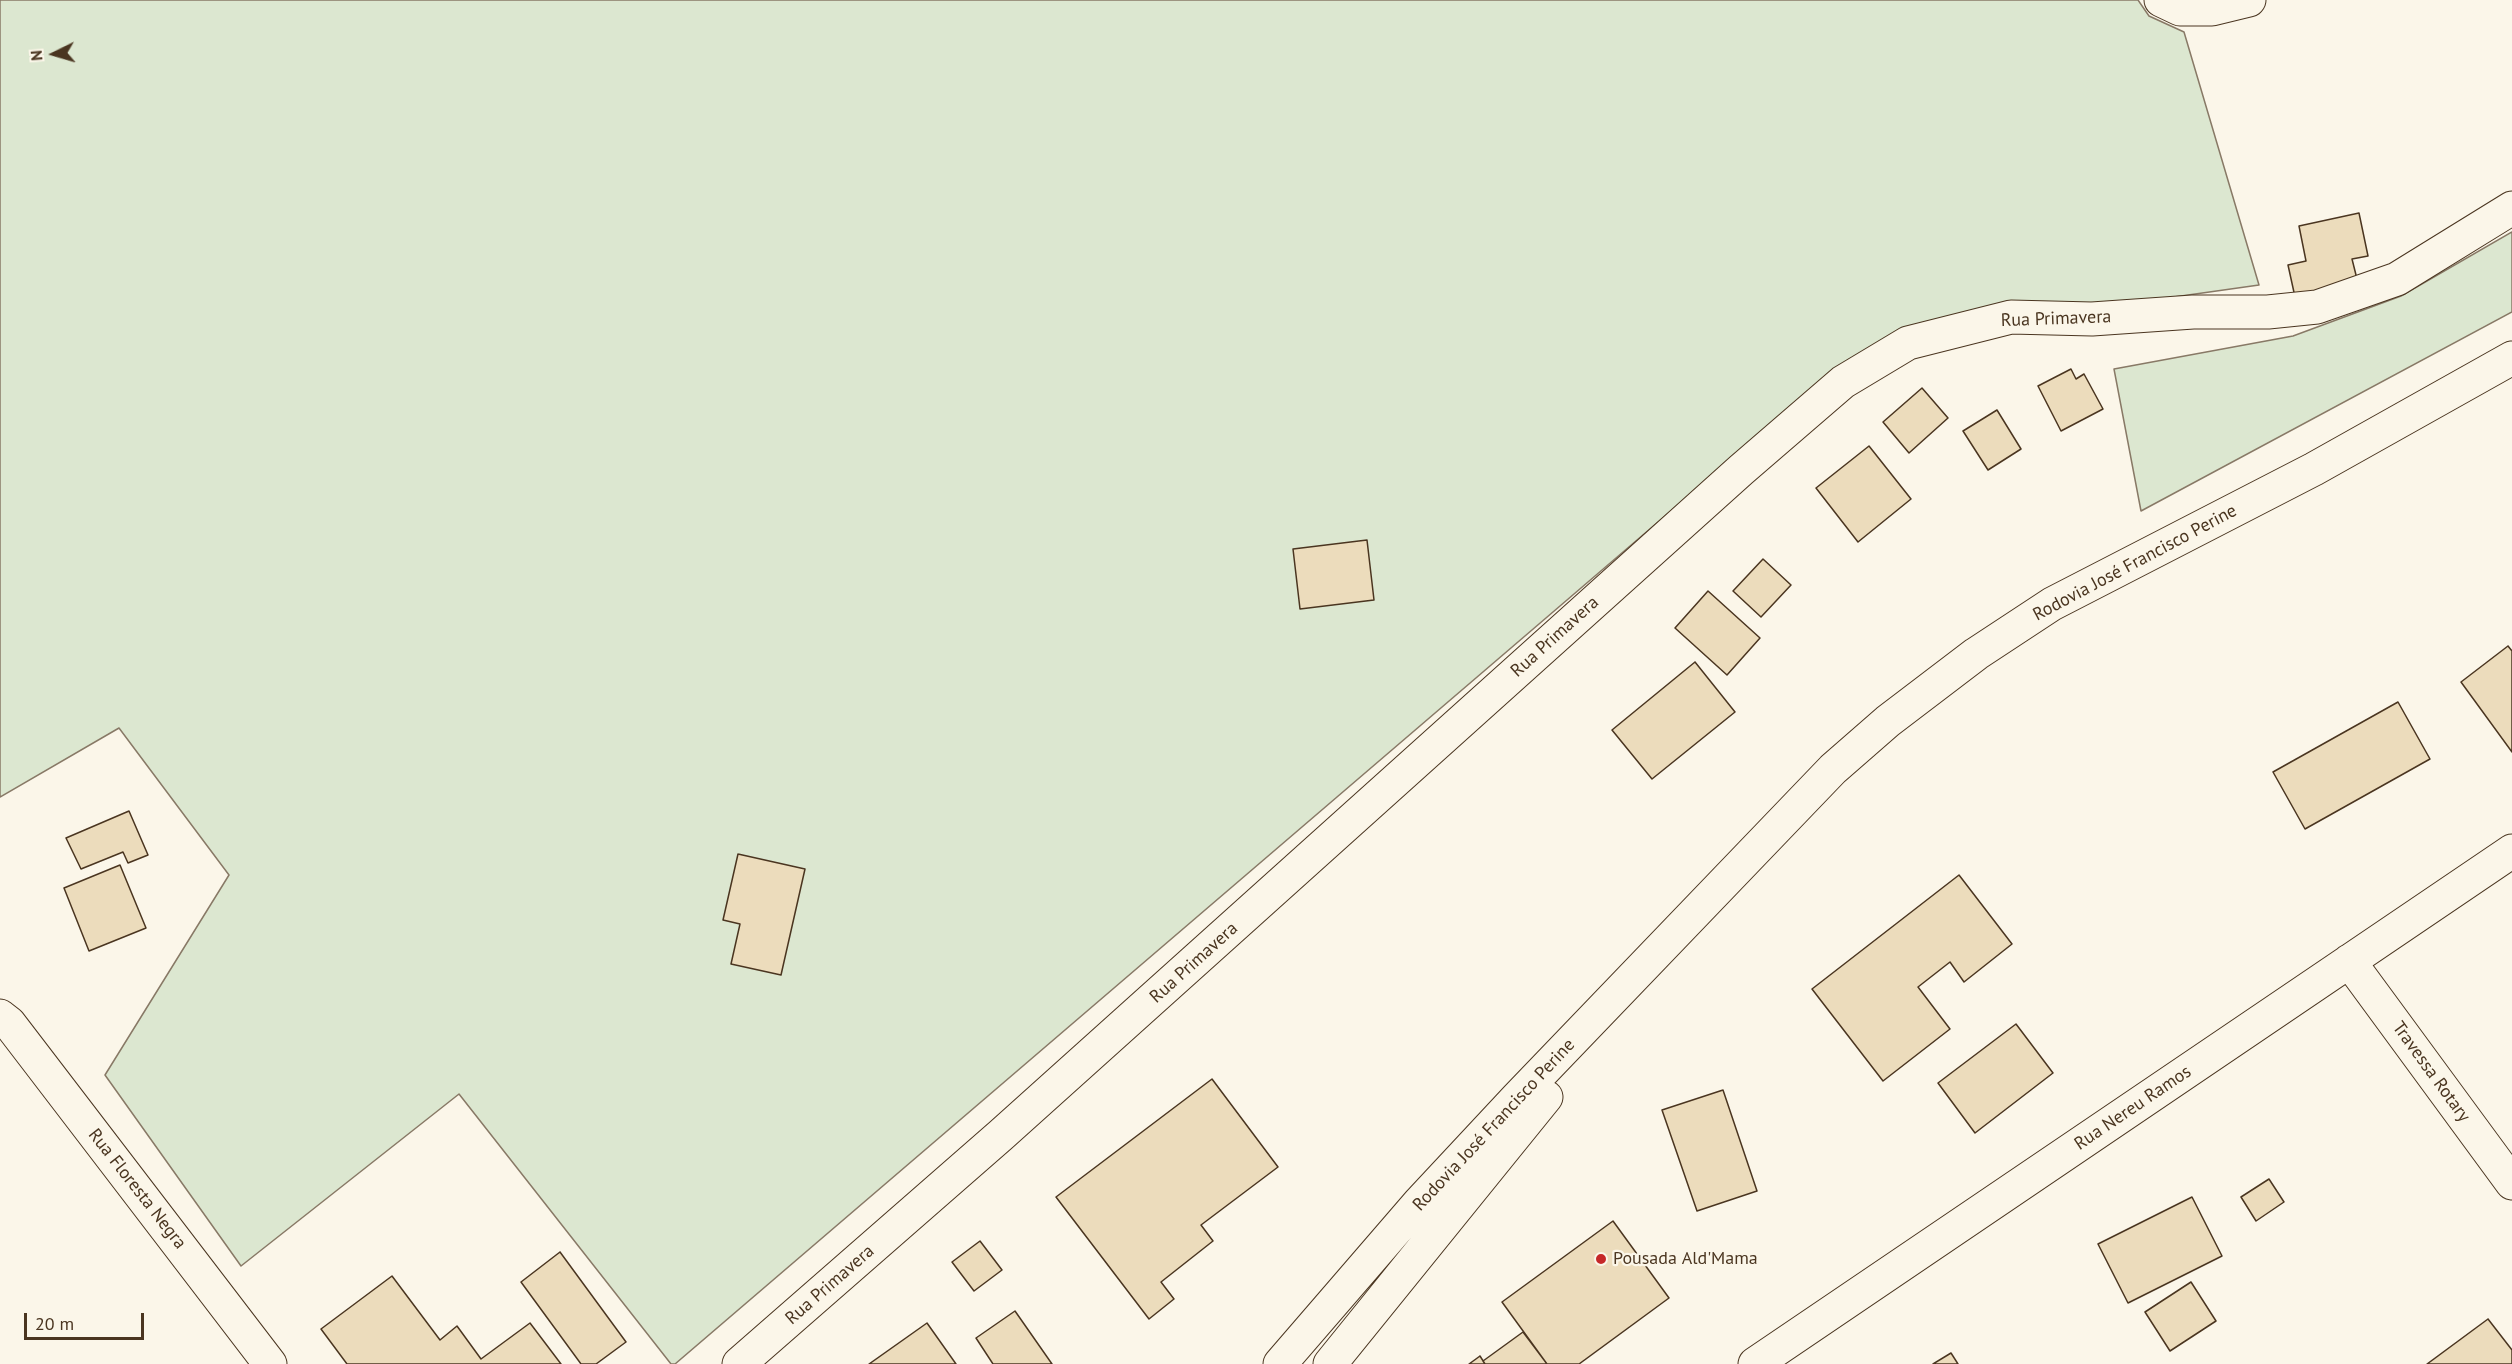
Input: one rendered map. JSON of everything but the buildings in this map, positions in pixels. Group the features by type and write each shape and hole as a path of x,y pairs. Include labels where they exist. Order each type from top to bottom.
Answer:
{"street":[{"path":"2161,0 2180,9 2212,9 2249,0"},
{"name":"Rua Primavera","path":"739,1364 1001,1135 1741,470 1844,382 1908,343 2010,317 2092,319 2193,312 2268,312 2318,307 2397,279 2512,208"},
{"name":"Rodovia José Francisco Perine","path":"1280,1364 1419,1203 1517,1098 1833,769 1888,721 1976,654 2052,604 2314,470 2512,358"},
{"name":"Rua Nereu Ramos","path":"1755,1364 2512,851"},
{"name":"Rodovia José Francisco Perine","path":"1330,1364 1446,1218 1716,893"},
{"name":"Travessa Rotary","path":"2349,961 2512,1183"},
{"name":"Rua Floresta Negra","path":"0,1016 16,1032 270,1364"}],"green space":[{"path":"0,0 2138,0 2149,16 2184,32 2259,285 2174,297 1832,373 675,1364 671,1364 459,1094 241,1266 105,1075 229,875 119,728 0,797"},
{"path":"2512,232 2512,312 2141,511 2114,369 2293,336 2401,296"}],"place":[{"name":"Pousada Ald'Mama","path":"1601,1259"}]}
